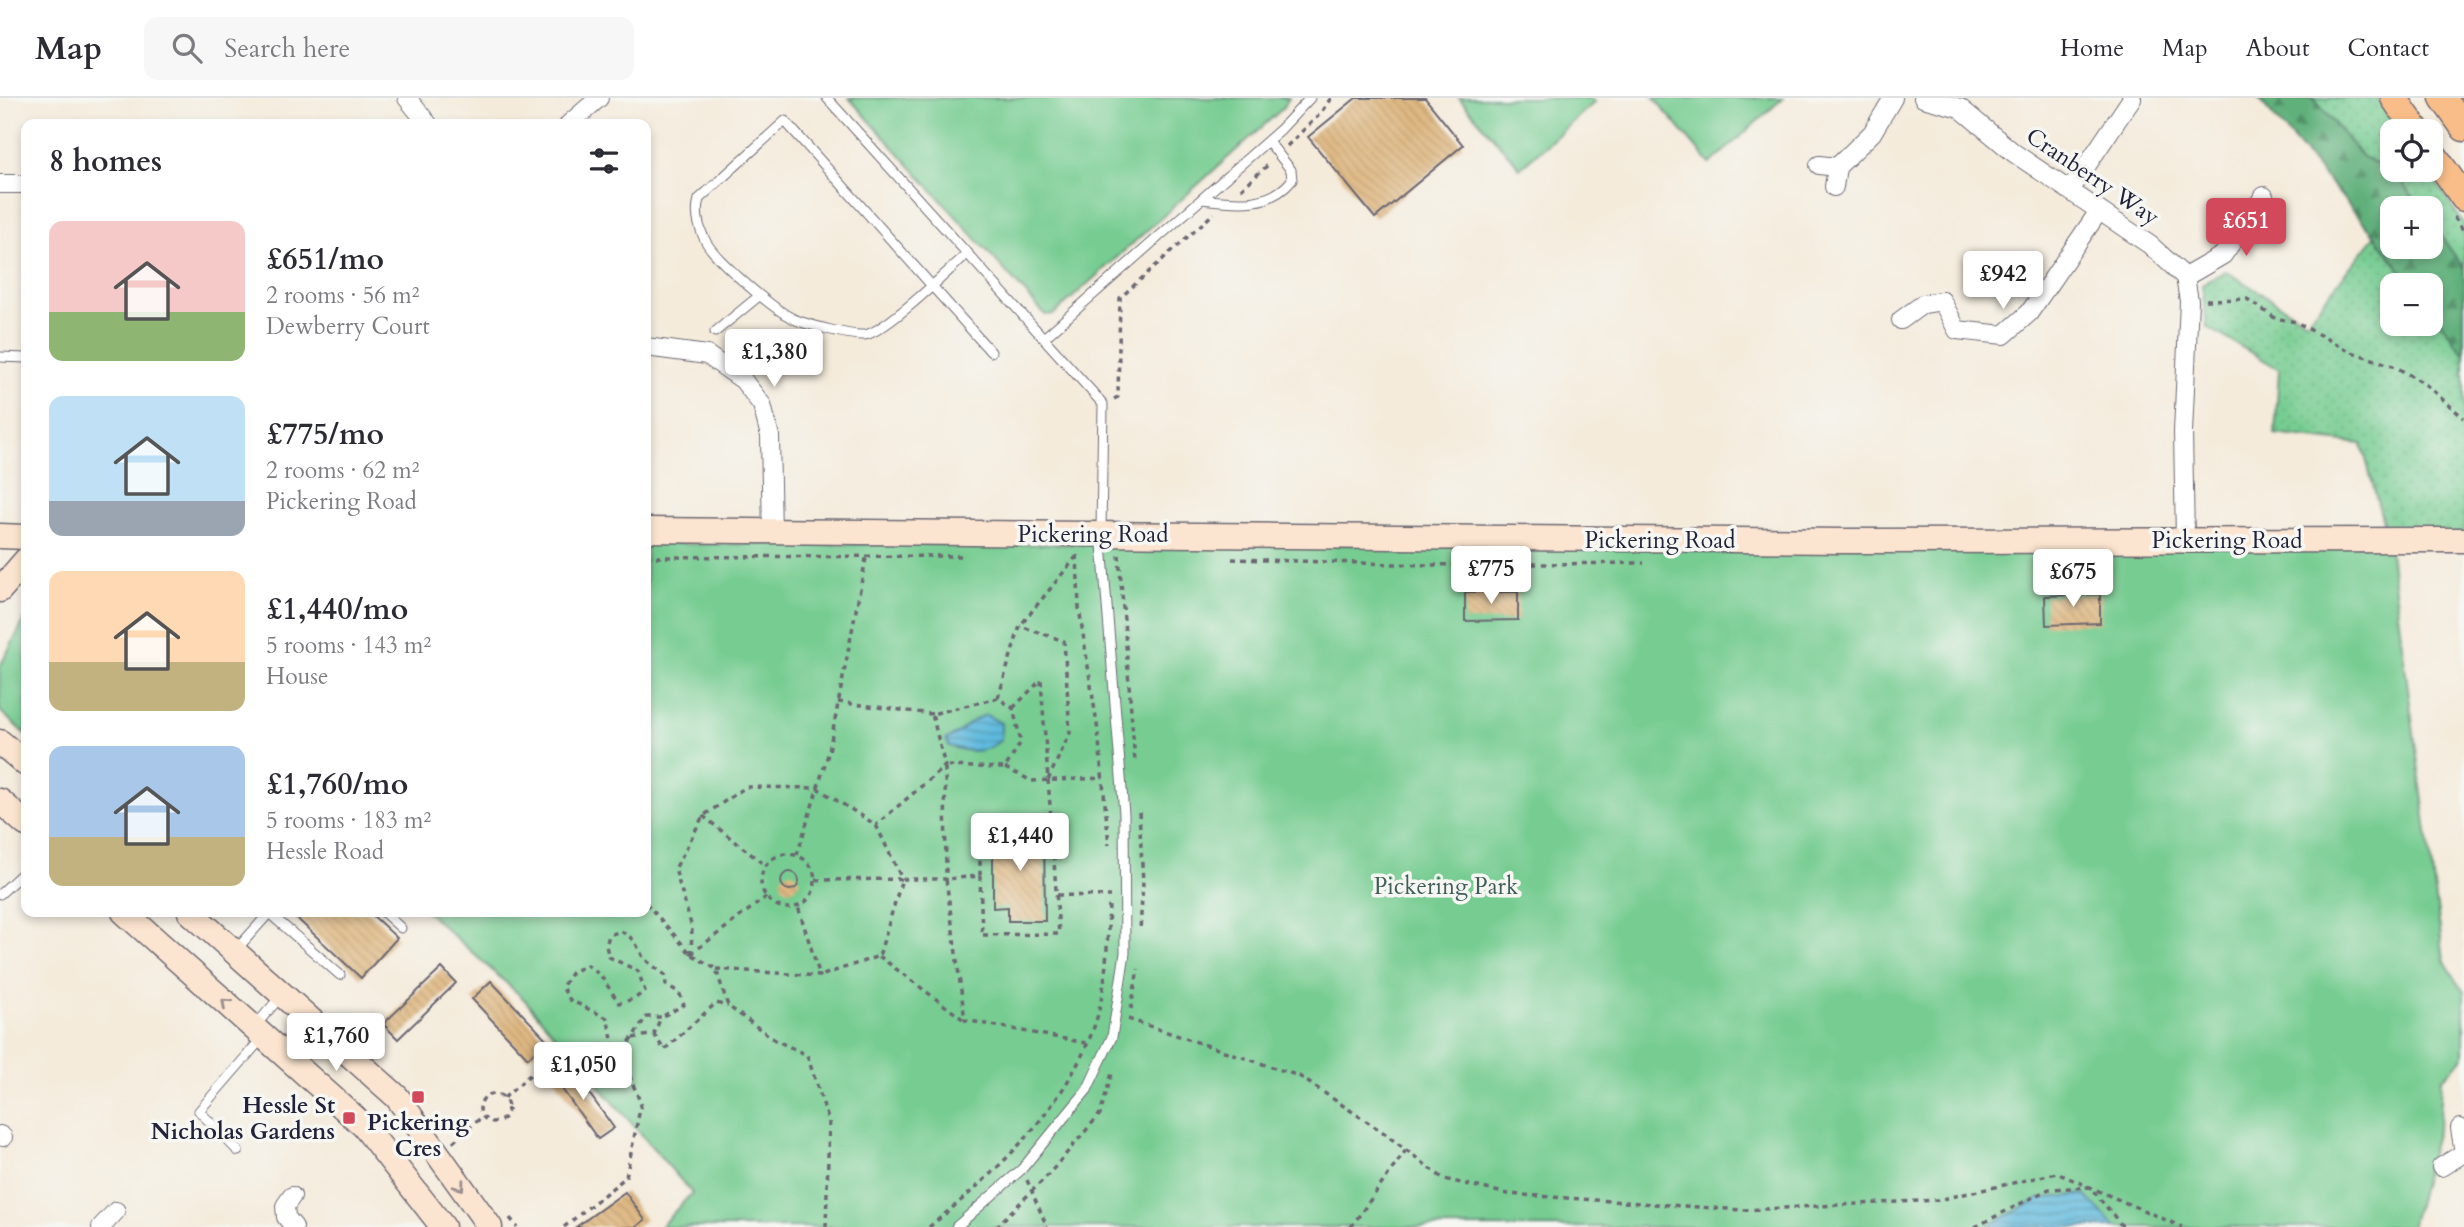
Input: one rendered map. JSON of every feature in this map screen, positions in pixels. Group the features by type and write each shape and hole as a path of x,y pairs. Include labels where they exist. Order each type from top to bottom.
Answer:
{"main road":[{"path":"2394,98 2409,119"},
{"path":"2443,98 2464,128"},
{"path":"2443,168 2464,198"}],"street":[{"path":"407,98 424,119"},
{"path":"575,119 599,98"},
{"path":"1834,187 1837,167 1872,133 1892,98"},
{"name":"Cranberry Way","path":"1923,98 1960,108 2014,153 2150,245 2186,277"},
{"path":"2071,190 2132,98"},
{"path":"1819,165 1837,167"},
{"path":"0,184 21,184"},
{"path":"2185,540 2183,432 2189,301 2186,277 2223,255 2264,196"},
{"path":"1901,320 1923,304 1942,300 1957,330 2004,335 2029,313 2099,211"},
{"path":"651,348 707,355 743,380 762,405 770,436 772,533"},
{"name":"Pickering Road","path":"651,530 772,533 1101,532 1342,538 2464,540"},
{"path":"0,536 21,537"},
{"path":"0,590 21,565"},
{"path":"0,742 21,761"},
{"path":"0,800 21,819"},
{"path":"130,917 364,1126 443,1227"},
{"path":"196,917 397,1097 490,1227"},
{"path":"2441,1167 2464,1153 2460,1128"},
{"path":"292,1196 285,1206 286,1217 294,1227"},
{"path":"101,1227 116,1211"}],"lane":[{"path":"827,98 1103,404 1101,532 1124,814 1125,953 1116,1015 1112,1037 1087,1090 1022,1169 956,1227"},
{"path":"1045,337 1268,141 1310,98"},
{"path":"968,253 931,286 883,327 865,335 795,320 759,296 706,242 695,212 699,199 785,121 931,286 992,352"},
{"path":"1202,199 1226,202 1270,199 1283,192 1292,180 1292,170 1268,141"},
{"path":"715,332 759,296"},
{"path":"0,357 21,358"},
{"path":"0,894 21,875"},
{"path":"234,951 265,917"},
{"path":"275,917 340,975"},
{"path":"389,917 401,928"},
{"path":"239,1151 199,1111 259,1032 282,994"}],"path":[{"path":"1103,404 1118,397 1120,298 1279,155 1319,115 1331,98"},
{"path":"2189,301 2247,299 2276,318 2296,322 2349,351 2396,367 2425,384 2464,418"},
{"path":"1064,556 1077,555"},
{"path":"998,698 1020,626 1077,555"},
{"path":"1077,555 1079,608 1103,778 1110,855"},
{"path":"651,557 972,556"},
{"path":"797,855 829,751 866,557"},
{"path":"1020,626 1064,641 1070,733 1048,780"},
{"path":"1013,708 1041,680 1057,895 1059,934 982,935 981,820 1051,818"},
{"path":"838,702 932,714 998,698 1013,708 1021,742 1005,768"},
{"path":"932,714 945,766 946,879 965,1020"},
{"path":"876,825 945,766 1005,768 1032,781 1103,778"},
{"path":"691,954 692,928 675,869 702,817 746,787 817,789 876,825 902,879 879,956"},
{"path":"702,817 766,866"},
{"path":"780,855 797,855 810,865 816,880 811,897 797,907 780,907 766,897 761,881 766,866 780,855"},
{"path":"816,880 946,879 980,876"},
{"path":"929,1227 1013,1153 1063,1090 1094,1026 1107,957 1110,886"},
{"path":"1057,895 1110,896"},
{"path":"691,954 766,897"},
{"path":"797,907 820,976"},
{"path":"651,909 691,954 716,969 820,976 879,956"},
{"path":"564,1227 626,1177 641,1104 621,1055 614,1047 607,1017 570,1000 562,987 572,972 587,965 601,976 619,1003 634,999 645,990 638,971 609,957 606,946 609,935 621,931 634,940 644,959 665,975 666,985 680,992 684,1006 661,1017 646,1017 621,1055"},
{"path":"879,956 965,1020 1086,1042"},
{"path":"716,969 728,1006"},
{"path":"654,1034 664,1050 716,1003 728,1006 775,1040 807,1055 829,1122 826,1227"},
{"path":"1116,1015 1299,1076 1444,1179 1508,1194 1742,1210 1938,1200 2057,1173 2182,1227"},
{"path":"654,1034 661,1017"},
{"path":"633,1038 654,1034"},
{"path":"996,1227 1032,1191 1100,1114 1115,1062"},
{"path":"504,1098 532,1073"},
{"path":"491,1094 504,1098 508,1106 503,1118 495,1121 483,1116 480,1108 483,1099 491,1094"},
{"path":"451,1144 483,1116"},
{"path":"1351,1227 1406,1150"},
{"path":"1022,1169 1047,1227"},
{"path":"1975,1227 2049,1189 2090,1187"},
{"path":"2090,1187 2123,1227"}],"green space":[{"path":"849,98 1289,98 1283,108 1054,314 1045,315"},
{"path":"1459,98 1591,98 1595,102 1520,168"},
{"path":"1654,98 1783,98 1710,164"},
{"path":"2258,98 2313,98 2362,157 2380,165 2380,182 2402,182 2412,196 2380,196 2380,242"},
{"path":"2313,98 2377,98 2392,119 2380,119 2380,165 2362,157"},
{"path":"2402,182 2435,182 2464,223 2464,269 2443,239 2443,196 2412,196"},
{"path":"2375,236 2380,242 2380,259 2393,259 2404,273 2380,273 2380,336 2443,336 2443,325 2464,354 2464,533 2389,545 2362,444 2275,434 2279,369 2207,327 2202,285 2225,271 2307,321"},
{"path":"2443,239 2464,269 2464,354 2443,325 2443,273 2404,273 2393,259 2443,259"},
{"name":"Pickering Park","path":"651,544 2389,545 2444,960 2464,992 2464,1057 2442,1079 2440,1119 2411,1227 660,1227 692,1193 523,998 433,917 651,917"},
{"path":"21,626 21,730 0,711 0,666"}],"water":[{"path":"986,715 1001,723 1001,740 976,751 949,746 946,739"},
{"path":"2084,1194 2116,1227 1986,1227 2039,1199"}],"building":[{"path":"1356,98 1425,98 1463,145 1375,218 1308,137"},
{"path":"1465,592 1518,592 1518,620 1465,621"},
{"path":"2100,594 2100,623 2046,625 2045,596"},
{"path":"993,828 1044,828 1045,921 1008,921 1008,907 993,908"},
{"path":"786,872 794,872 799,881 797,888 786,890 781,885 781,877"},
{"path":"295,917 374,917 397,938 361,978"},
{"path":"442,968 456,983 398,1039 383,1024"},
{"path":"491,981 547,1040 528,1058 472,999"},
{"path":"568,1064 614,1128 598,1139 552,1075"},
{"path":"625,1192 645,1220 636,1227 576,1227"}],"place":[{"name":"Pickering Cres","path":"418,1097"},
{"name":"Hessle St Nicholas Gardens","path":"349,1118"}]}
